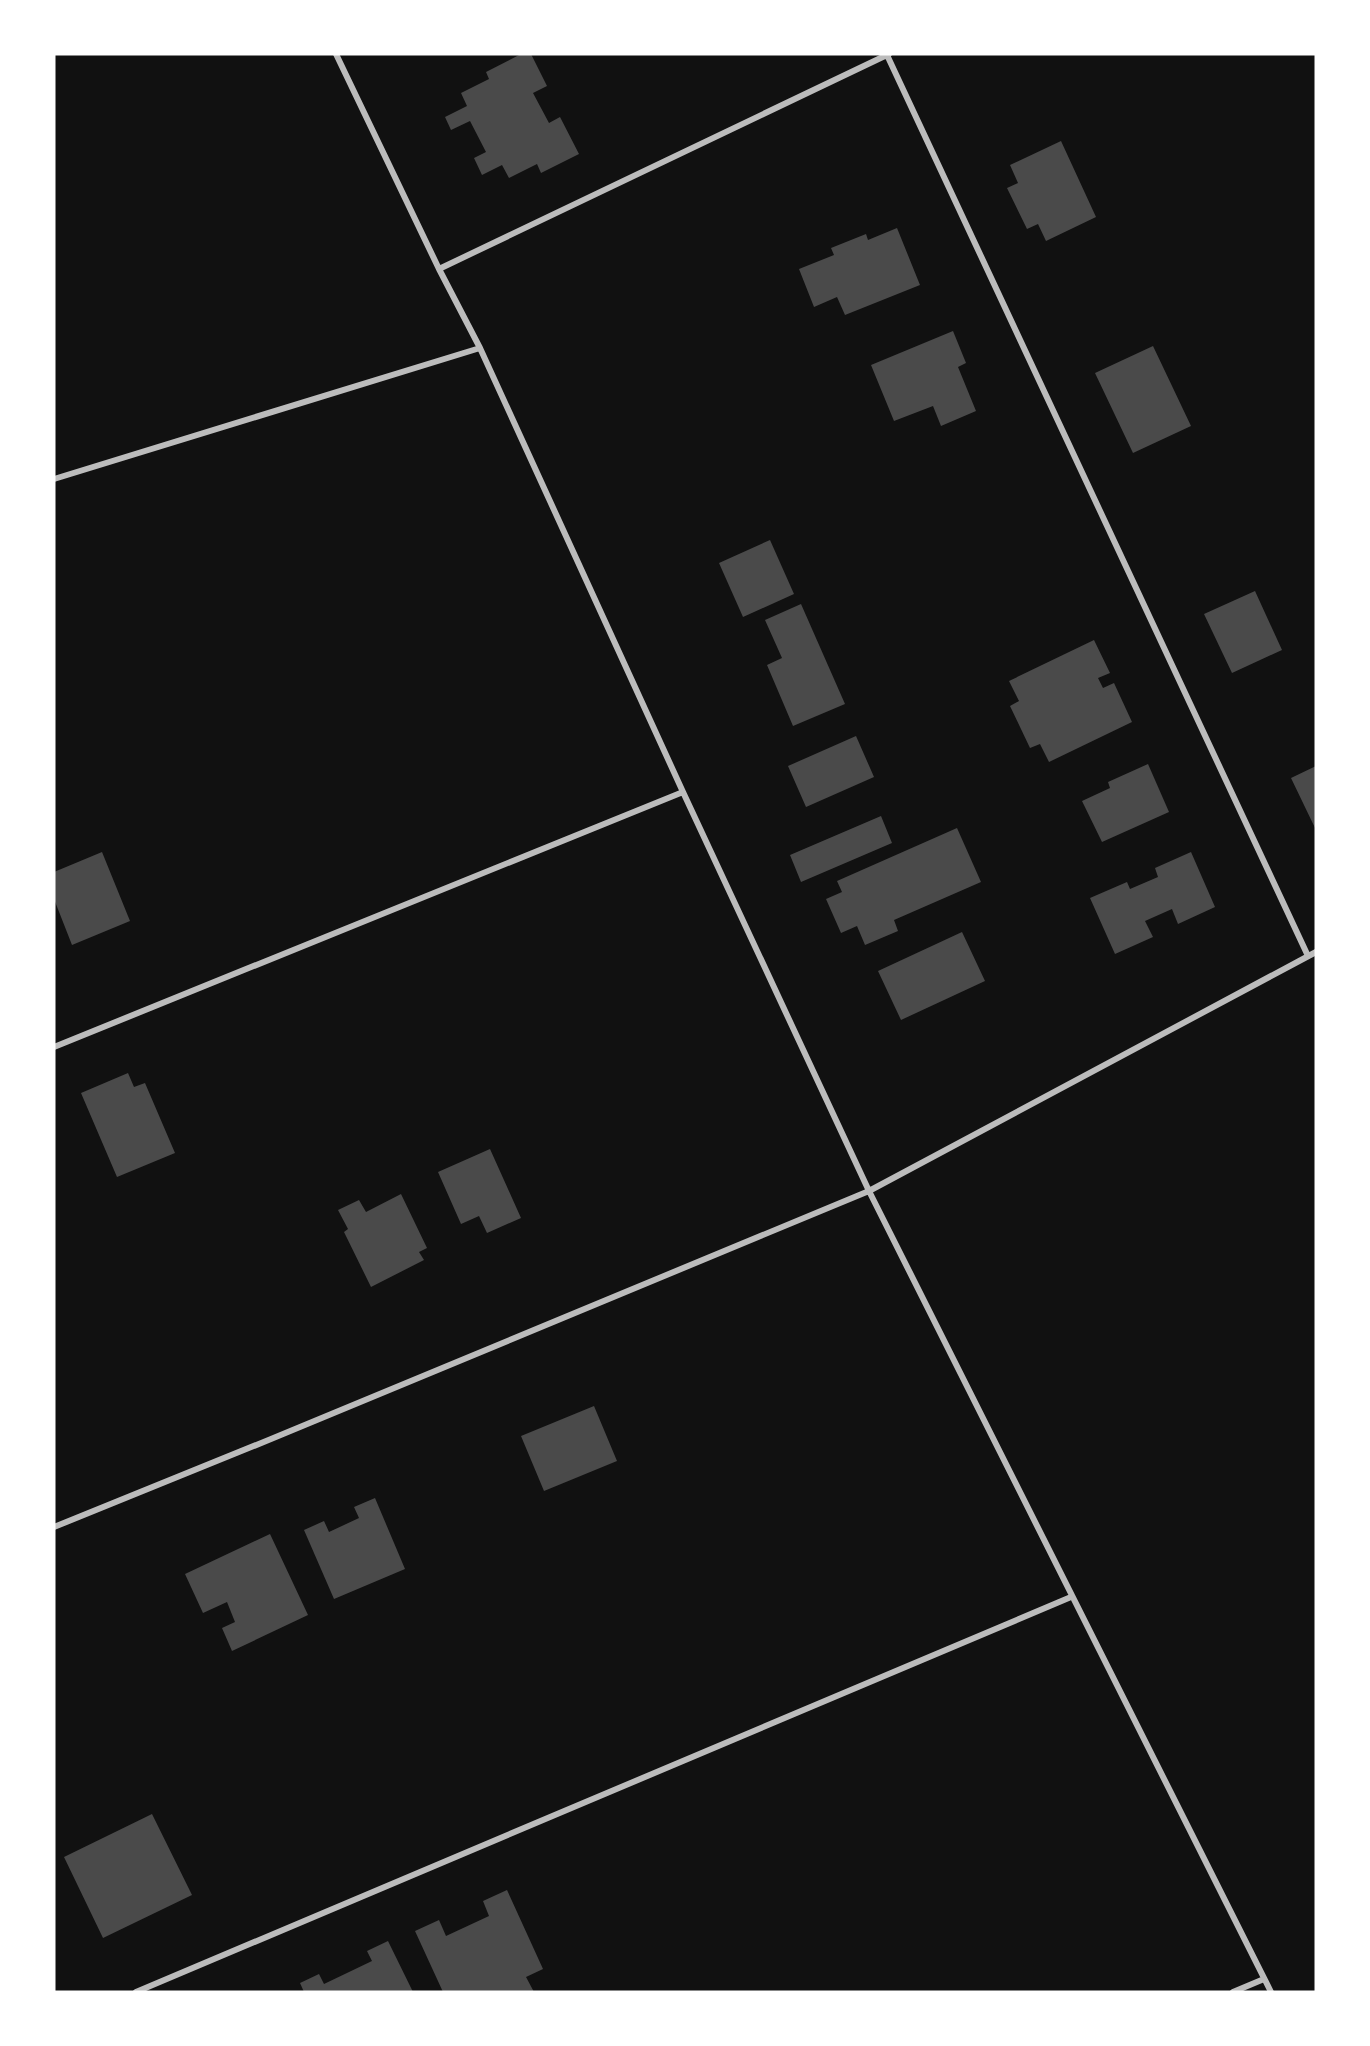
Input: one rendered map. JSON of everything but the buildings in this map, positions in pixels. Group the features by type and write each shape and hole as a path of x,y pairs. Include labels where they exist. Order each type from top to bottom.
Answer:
{"street":[{"path":"336,54 438,269 480,348 869,1191 1271,1992"},
{"path":"438,269 888,55 1308,956"},
{"path":"54,479 480,348"},
{"path":"54,1047 683,792"},
{"path":"54,1527 869,1191 1316,952"},
{"path":"136,1992 1071,1597"},
{"path":"1233,1992 1264,1979"}]}
